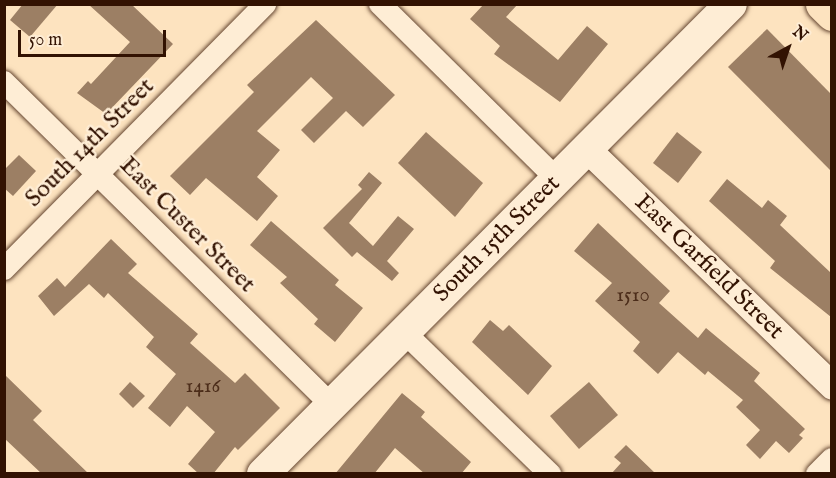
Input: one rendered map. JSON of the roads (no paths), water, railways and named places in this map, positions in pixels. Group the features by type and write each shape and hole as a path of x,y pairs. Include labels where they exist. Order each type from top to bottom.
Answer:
{"main road":[{"name":"South 15th Street","path":"263,474 731,4"},
{"path":"822,4 831,14"}],"street":[{"name":"South 14th Street","path":"4,269 265,4"},
{"path":"380,4 557,179"},
{"name":"East Custer Street","path":"4,82 331,405"},
{"name":"East Garfield Street","path":"586,149 831,386"},
{"path":"404,332 550,474"},
{"path":"817,474 831,459"}]}
